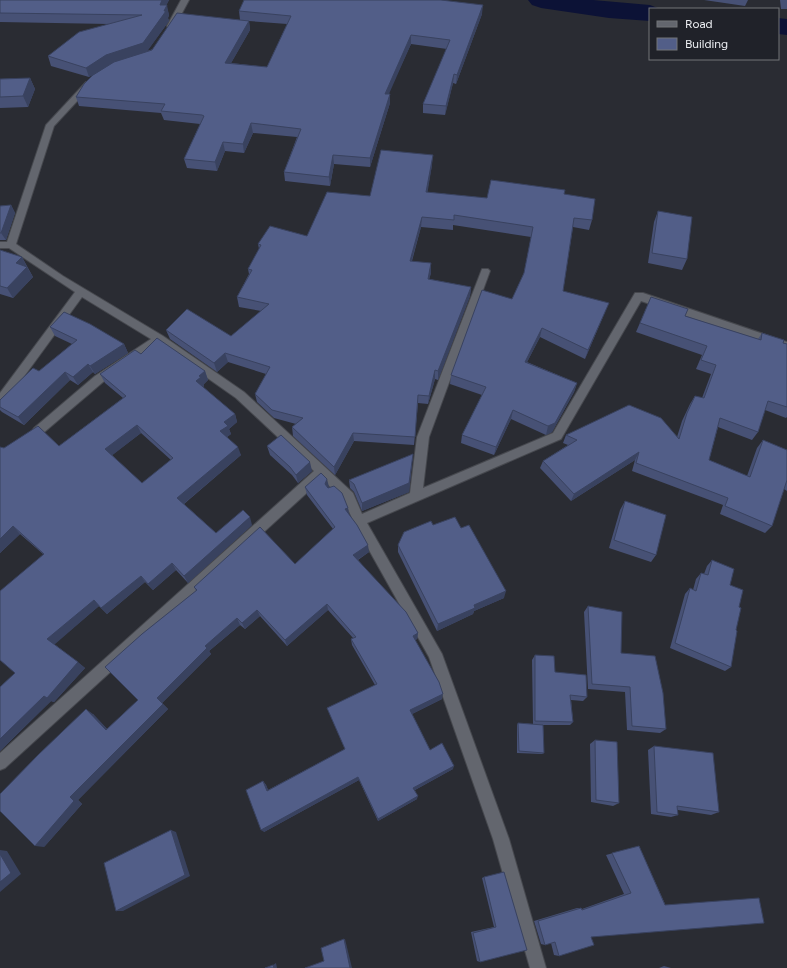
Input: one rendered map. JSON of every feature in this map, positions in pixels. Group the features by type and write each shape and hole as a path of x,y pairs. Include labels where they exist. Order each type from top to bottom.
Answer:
{"street":[{"path":"164,35 177,17 185,0"},
{"path":"97,78 76,96 50,125 47,138 31,182 5,245 159,339 240,395 322,470 349,497 359,522 435,654 501,839 538,968"},
{"path":"416,497 424,437 485,270"},
{"path":"0,401 81,292"},
{"path":"359,522 557,436 639,296 787,346"},
{"path":"38,431 99,379 159,339"},
{"path":"0,763 322,470"}],"building":[{"path":"0,0 162,0 160,5 167,5 164,11 166,11 143,43 106,55 86,68 48,56 79,32 142,15 0,13"},
{"path":"244,0 441,0 483,5 457,75 454,74 446,106 423,104 450,40 411,35 385,94 390,94 370,158 333,155 329,177 284,172 301,129 251,123 243,144 223,142 215,162 184,159 204,116 161,111 165,104 76,97 84,84 93,75 114,62 152,50 177,13 249,21 225,63 267,67 291,16 239,11"},
{"path":"30,78 23,96 0,97 0,79"},
{"path":"381,150 433,155 426,192 487,198 491,180 565,190 564,194 595,199 592,220 574,218 563,291 609,303 588,350 542,328 525,362 577,383 555,423 548,426 513,410 496,447 462,435 486,387 451,375 482,290 512,299 524,273 533,227 454,215 454,220 422,217 410,261 431,263 428,279 471,287 438,371 435,370 429,396 418,395 415,437 353,433 334,467 292,427 303,418 272,410 255,394 270,367 225,353 214,363 166,330 187,309 231,336 269,304 237,297 252,270 248,269 261,245 258,244 270,226 307,236 327,192 370,196"},
{"path":"11,205 1,233 0,233 0,206"},
{"path":"658,211 692,217 687,259 652,253"},
{"path":"0,250 22,257 16,263 27,267 7,288 0,286"},
{"path":"651,297 688,309 685,316 761,340 762,333 784,340 783,343 787,344 787,407 768,401 758,432 720,418 709,460 750,477 763,440 787,450 787,480 772,526 725,506 728,498 636,463 639,452 574,494 543,461 577,440 566,435 629,405 661,418 679,439 687,413 695,396 704,398 716,365 701,360 707,346 640,323"},
{"path":"64,312 90,324 124,344 90,366 88,364 73,377 65,372 18,417 0,407 0,400 33,368 39,371 77,340 50,327"},
{"path":"157,338 205,371 196,381 235,414 224,422 228,426 220,431 238,447 177,498 216,533 243,510 250,517 184,576 172,563 148,584 141,576 101,608 94,600 47,639 78,662 47,698 44,696 0,739 0,687 15,673 0,660 0,591 44,554 13,526 0,539 0,447 4,448 38,426 59,446 126,396 100,374 135,350 141,354","holes":["137,425 173,458 142,483 105,449"]},
{"path":"281,435 310,462 296,475 290,467 267,446"},
{"path":"413,454 409,483 362,503 354,484 349,480"},
{"path":"321,473 327,479 325,484 328,488 334,486 342,493 348,508 345,509 357,525 368,545 353,555 406,612 418,633 413,636 439,682 443,694 410,710 430,750 442,743 454,766 413,788 418,796 378,819 358,777 261,830 246,790 263,781 267,791 345,749 327,708 377,684 351,639 356,637 327,604 285,640 257,610 242,623 237,618 205,646 207,648 157,698 163,704 70,797 74,801 35,846 0,811 0,794 86,709 106,730 138,700 105,667 142,634 197,590 194,587 260,527 295,564 335,527 305,487"},
{"path":"625,501 666,515 656,555 614,540"},
{"path":"455,517 461,528 469,525 506,591 474,605 475,608 438,624 398,545 404,532 431,521 433,525"},
{"path":"712,560 734,569 730,585 743,590 739,607 741,608 736,630 731,667 675,643 690,588 696,591 701,573 708,575"},
{"path":"588,606 622,612 621,653 655,656 663,693 666,729 632,726 630,687 592,684"},
{"path":"535,655 554,656 555,672 586,675 587,697 570,695 573,722 535,721"},
{"path":"518,723 543,725 544,753 519,751"},
{"path":"595,740 617,742 619,803 596,800"},
{"path":"654,746 713,753 719,812 677,806 678,815 657,812"},
{"path":"171,830 185,875 116,911 104,863"},
{"path":"639,846 665,905 759,898 764,923 591,937 594,945 559,956 555,942 545,945 538,921 581,908 582,910 631,893 612,853"},
{"path":"0,854 11,873 0,882"},
{"path":"504,872 527,950 480,962 473,933 496,927 484,877"},
{"path":"344,939 350,968 305,968 324,961 321,948"},
{"path":"273,965 274,968 265,968"}],"waterway":[{"path":"541,0 609,10 649,13"},
{"path":"779,26 787,27"}]}
